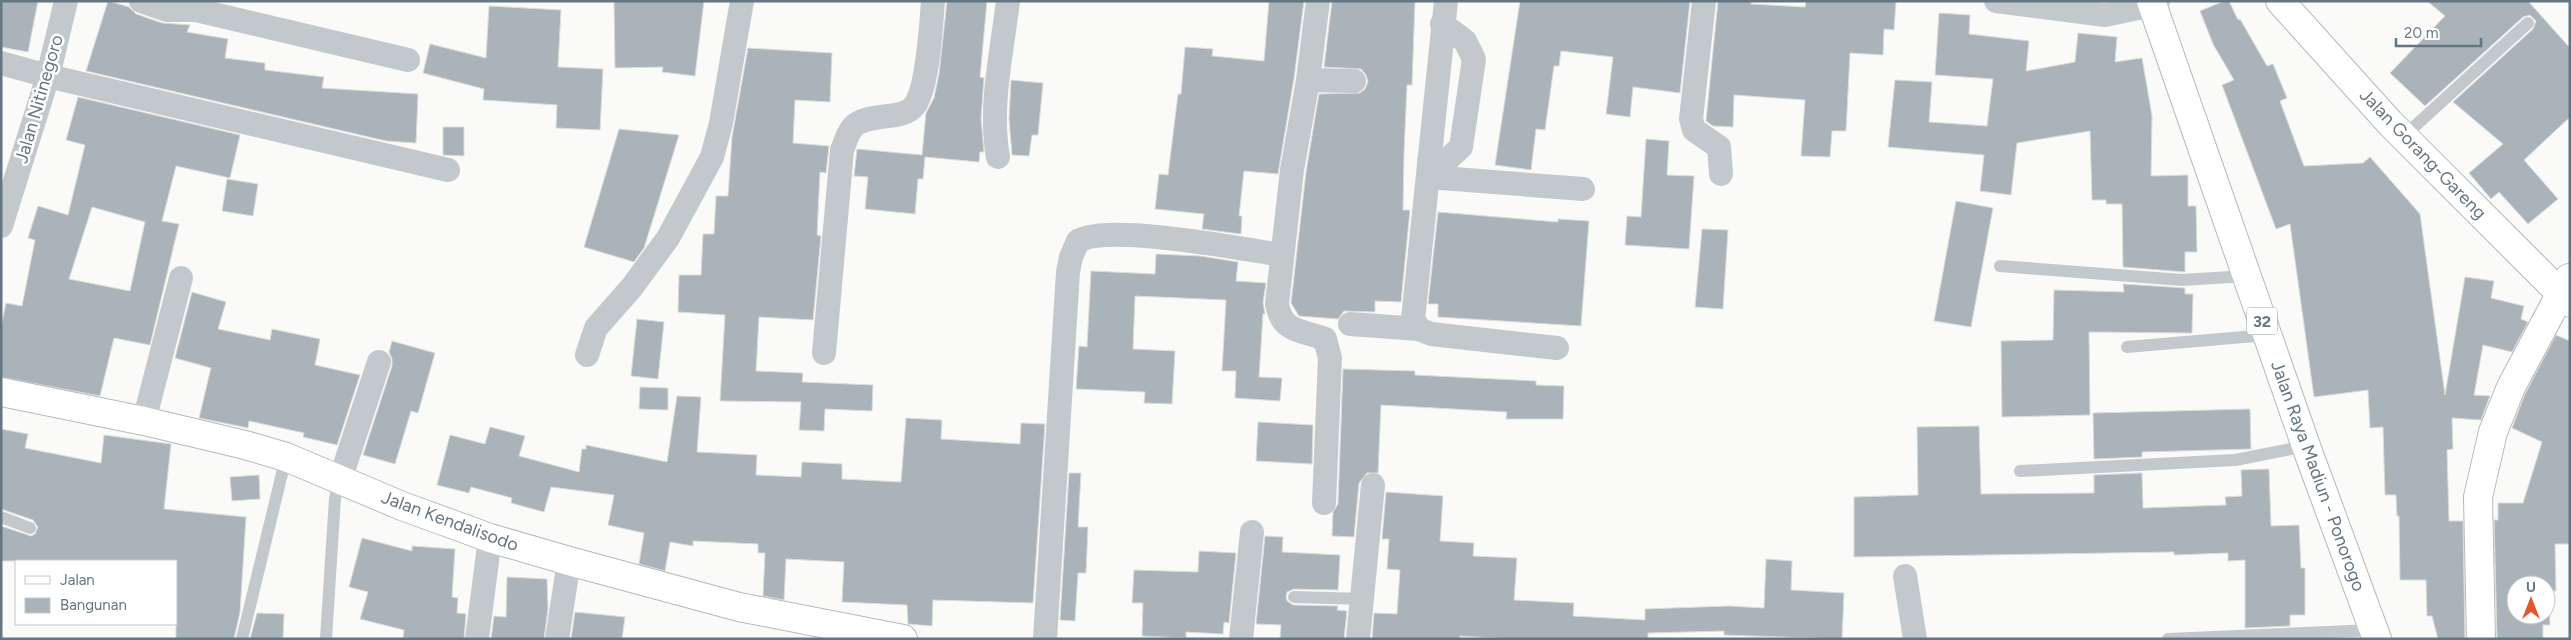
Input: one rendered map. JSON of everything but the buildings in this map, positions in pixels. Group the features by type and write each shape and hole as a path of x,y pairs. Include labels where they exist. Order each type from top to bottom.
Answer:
{"main road":[{"name":"Jalan Gorang-Gareng","path":"2280,1 2404,136 2567,291"},
{"name":"Jalan Raya Madiun - Ponorogo","path":"2154,2 2267,335 2376,634"},
{"path":"2481,639 2478,497 2493,432 2511,387 2567,291"},
{"name":"Jalan Kendalisodo","path":"1,392 144,421 245,445 286,457 402,506 490,538 739,607 903,639"}],"street":[{"name":"Jalan Nitinegoro","path":"1,226 48,76 66,1"},
{"path":"141,1 167,10 196,10 408,60"},
{"path":"587,354 596,328 632,287 668,238 712,157 721,123 742,1"},
{"path":"824,353 842,150 853,127 863,120 910,111 916,104 925,77 933,1"},
{"path":"998,157 994,136 995,109 1008,1"},
{"path":"1318,1 1308,80 1293,161 1277,304 1282,321 1289,327 1325,338 1328,346 1330,358 1324,503"},
{"path":"1704,1 1691,119 1694,130 1719,147 1721,174"},
{"path":"1996,1 2105,15 2154,2"},
{"path":"1428,169 1448,159 1461,147 1474,59 1465,41 1444,13"},
{"path":"1419,329 1413,319 1444,13"},
{"path":"1,63 48,76 448,170"},
{"path":"1308,80 1354,80"},
{"path":"1428,169 1582,189"},
{"path":"1045,639 1068,272 1070,257 1078,241 1094,235 1106,234 1168,238 1282,254"},
{"path":"144,421 181,278"},
{"path":"1350,324 1419,329 1430,334 1557,348"},
{"path":"340,480 379,362"},
{"path":"1358,639 1364,599 1373,485"},
{"path":"1241,639 1252,532"},
{"path":"477,639 490,538"},
{"path":"557,639 569,561"},
{"path":"1905,576 1915,639"}],"lane":[{"path":"2404,136 2528,23"},
{"path":"2000,266 2182,280 2247,276"},
{"path":"2127,347 2267,335"},
{"path":"2020,471 2235,460 2306,446"},
{"path":"242,639 286,457"},
{"path":"326,638 335,498 340,480"},
{"path":"1,517 30,528"},
{"path":"1294,598 1364,599"},
{"path":"2168,639 2376,634"}]}
